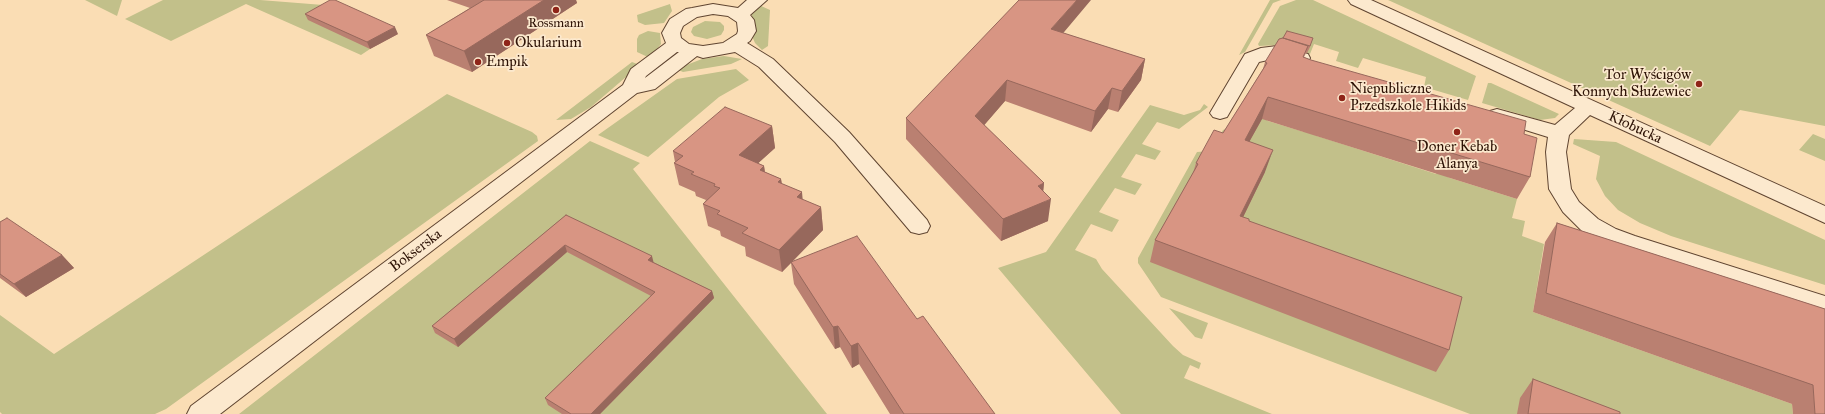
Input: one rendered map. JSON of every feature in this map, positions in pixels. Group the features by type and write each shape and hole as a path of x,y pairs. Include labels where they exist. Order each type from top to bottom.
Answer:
{"street":[{"path":"733,8 745,20 747,31 744,37 735,44 716,51 684,47 672,37 672,29 683,17 703,10 733,8 758,0"},
{"name":"Kłobucka","path":"1357,0 1825,215"},
{"path":"735,44 766,63 842,137 919,226"},
{"name":"Bokserska","path":"200,414 632,88 648,85 684,47"},
{"path":"1220,113 1252,58 1261,54 1277,52 1317,63"},
{"path":"1588,106 1559,133 1556,152 1560,188 1571,207 1590,225 1608,235 1628,242 1825,305"},
{"path":"1483,111 1559,133"}],"shaded area":[{"path":"85,0 122,0 117,16"},
{"path":"163,0 260,0 336,6 370,49 361,55 246,4 171,41 125,19"},
{"path":"1270,0 1281,0 1273,3 1245,52 1239,55"},
{"path":"1296,0 1313,0 1476,76 1468,100 1424,87 1426,77 1363,58 1358,68 1336,61 1339,52 1314,44 1310,54 1278,45 1259,46 1258,44 1280,6"},
{"name":"Tor Wyścigów Konnych Służewiec","path":"1388,0 1825,0 1825,126 1740,110 1710,146"},
{"path":"670,4 672,11 664,23 645,25 638,22 637,15"},
{"path":"759,5 770,10 768,46 762,50 755,43 752,36 752,14"},
{"path":"705,21 720,22 724,26 724,30 721,35 707,39 694,36 691,32 693,27"},
{"path":"648,31 660,33 661,44 650,58 637,52 637,39 639,35"},
{"path":"724,56 742,59 731,64 683,72 676,69 702,59"},
{"path":"632,62 640,65 591,107 571,119 556,120"},
{"path":"736,69 749,80 719,97 648,157 598,135 677,79"},
{"path":"1488,83 1491,83 1559,114 1555,118 1540,120 1482,103"},
{"path":"447,94 532,132 537,136 538,141 166,409 155,414 2,414 0,412 0,315 54,354"},
{"path":"1204,104 1208,107 1179,129 1157,122 1142,144 1161,151 1155,160 1136,154 1121,177 1142,184 1135,195 1115,188 1099,212 1119,220 1112,232 1091,224 1075,250 1096,259 1102,269 1173,346 1183,355 1201,363 1199,369 1190,365 1184,378 1272,414 1121,414 998,268 1046,252 1150,105 1184,115 1200,110"},
{"path":"1263,116 1268,121 1304,132 1306,129 1317,136 1436,174 1437,171 1450,178 1517,199 1512,218 1525,221 1522,236 1544,244 1533,312 1792,404 1793,414 1470,414 1161,297 1138,263 1138,258 1197,152 1210,151 1223,130 1236,124"},
{"path":"1813,134 1825,139 1825,161 1799,150"},
{"path":"1574,139 1616,142 1825,240 1825,285 1671,236 1640,223 1618,210 1605,196 1596,179 1600,156 1573,144"},
{"path":"590,141 640,163 633,169 827,414 239,414"},
{"path":"1169,308 1208,323 1202,339 1195,337"}],"building":[{"path":"330,0 335,0 395,27 367,42 305,14"},
{"path":"484,0 544,0 464,51 426,35"},
{"path":"1019,0 1077,0 1051,29 1145,59 1122,91 1112,88 1095,111 1007,80 975,116 1044,183 1038,186 1051,199 1003,219 906,118"},
{"path":"1287,31 1313,38 1310,46 1283,38"},
{"path":"1283,38 1308,46 1303,57 1311,60 1526,121 1524,134 1537,138 1530,177 1268,97 1245,140 1273,150 1240,216 1249,219 1249,221 1462,297 1449,350 1155,240 1198,164 1196,163 1214,130 1223,133 1267,63 1265,62 1279,39"},
{"path":"725,107 772,126 739,155 764,166 760,170 781,179 778,182 802,192 797,197 821,207 779,250 742,233 748,228 717,214 720,211 703,204 720,188 714,186 715,184 691,174 694,172 674,163 683,156 673,151"},
{"path":"566,215 652,256 648,260 712,291 591,414 571,414 545,398 655,292 565,245 454,339 432,326"},
{"path":"7,218 62,255 14,284 0,274 0,222"},
{"path":"1557,223 1825,309 1825,414 1815,414 1813,385 1546,293"},
{"path":"857,236 917,319 923,316 995,414 904,414 858,343 851,346 838,326 833,327 791,262"},
{"path":"1533,379 1620,412 1620,414 1528,414"}],"place":[{"name":"Rossmann","path":"556,10"},
{"name":"Okularium","path":"507,43"},
{"name":"Empik","path":"478,62"},
{"name":"Tor Wyścigów Konnych Służewiec","path":"1699,84"},
{"name":"Niepubliczne Przedszkole Hikids","path":"1342,98"},
{"name":"Doner Kebab Alanya","path":"1457,132"}]}
